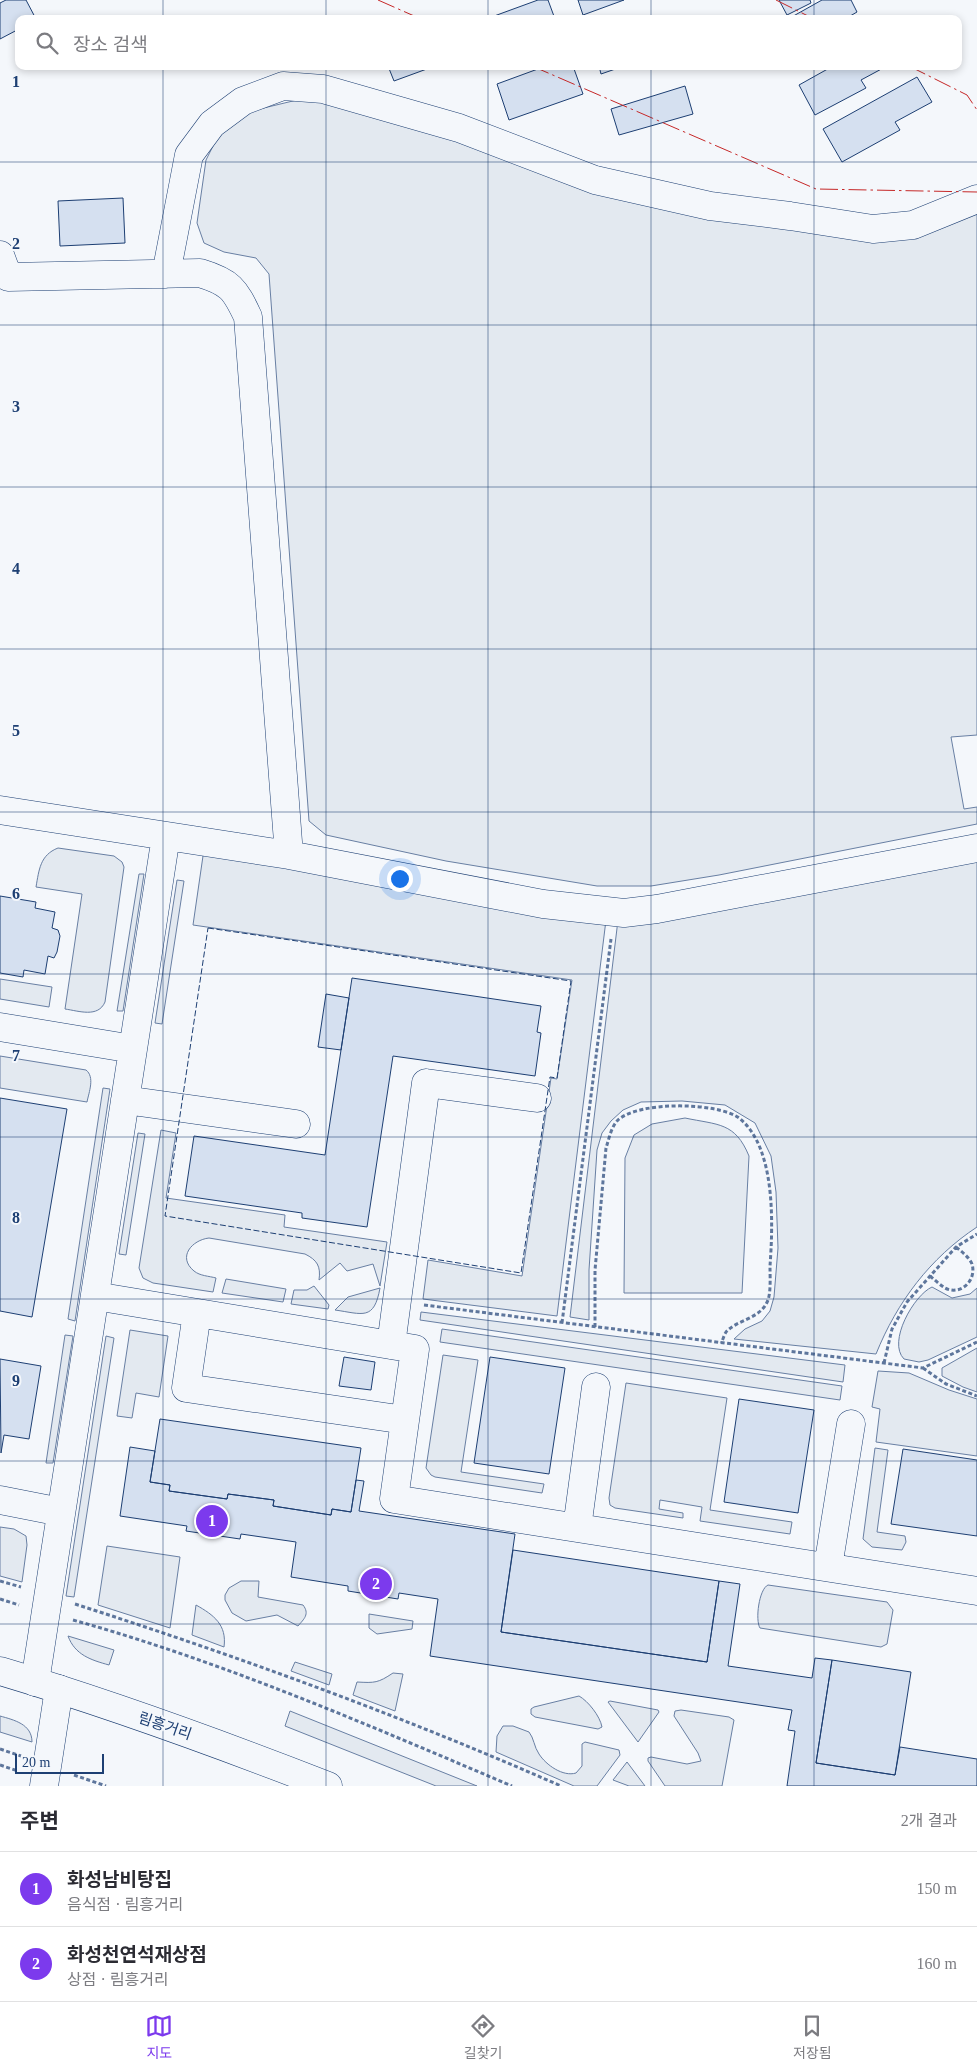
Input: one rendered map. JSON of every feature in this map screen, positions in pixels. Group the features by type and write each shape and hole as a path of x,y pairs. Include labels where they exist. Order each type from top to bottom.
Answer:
{"street":[{"path":"166,274 189,155 212,124 243,100 283,86 323,89 459,128 595,180 710,206 873,229 913,226 977,199"},
{"path":"0,255 8,277 200,273 222,280 238,297 248,317 289,854"},
{"path":"0,810 289,854 543,904 624,913 657,909 977,848"},
{"path":"44,1786 47,1604 166,836"},
{"path":"0,1027 133,1049"},
{"path":"391,1345 426,1083 537,1098"},
{"path":"125,1100 296,1124"},
{"path":"95,1296 415,1349 394,1499 977,1591"},
{"path":"197,1313 186,1388 405,1420"},
{"path":"577,1528 596,1388"},
{"path":"828,1567 851,1424"},
{"path":"0,1500 62,1512"},
{"name":"림흥거리","path":"0,1671 47,1685 263,1761 328,1786"}],"path":[{"path":"562,1323 613,912"},
{"path":"595,1326 595,1270 606,1148 612,1129 618,1121 641,1109 676,1106 727,1111 748,1128 764,1160 770,1196 771,1250 768,1300 761,1310 726,1333 721,1343"},
{"path":"884,1363 892,1329 907,1302 956,1247 977,1234"},
{"path":"930,1276 945,1288 954,1291 964,1288 971,1283 975,1274 972,1265 967,1257 956,1247"},
{"path":"396,1302 923,1368 946,1384 977,1396"},
{"path":"923,1368 977,1342"},
{"path":"0,1581 47,1604 276,1689 512,1786"},
{"path":"0,1599 47,1604 284,1675 397,1718 560,1786"}],"shaded area":[{"path":"297,100 319,100 792,225 977,212 977,735 951,737 964,809 977,807 977,824 719,875 651,886 597,886 446,861 326,835 309,821 269,274 256,258 224,252 204,243 197,223 206,160 221,130 247,112"},
{"path":"58,848 114,856 122,862 124,867 105,1002 102,1007 93,1012 65,1009 82,894 36,887 41,864 47,855"},
{"path":"204,849 606,920 557,1316 423,1299 428,1260 522,1276 551,1078 557,1079 572,980 193,925"},
{"path":"977,860 977,1227 944,1253 917,1283 894,1317 876,1354 734,1339 745,1329 762,1321 770,1311 774,1297 778,1248 776,1192 771,1156 755,1123 725,1105 682,1101 641,1102 623,1110 602,1133 597,1150 589,1270 589,1320 570,1317 618,920"},
{"path":"139,874 144,874 123,1011 117,1011"},
{"path":"177,880 184,881 162,1024 155,1023"},
{"path":"0,979 52,987 49,1007 0,999"},
{"path":"0,1056 86,1070 91,1081 87,1102 0,1088"},
{"path":"103,1088 110,1089 75,1321 68,1319"},
{"path":"685,1118 716,1124 731,1131 744,1145 749,1156 742,1293 624,1293 625,1158 634,1135 652,1124"},
{"path":"161,1130 176,1133 166,1198 285,1215 284,1227 387,1242 380,1286 373,1264 347,1271 340,1263 319,1280 317,1264 305,1254 209,1238 203,1239 192,1246 187,1255 187,1260 189,1266 196,1273 216,1278 213,1292 153,1283 143,1278 139,1268"},
{"path":"138,1133 145,1134 126,1255 119,1254"},
{"path":"226,1279 286,1289 283,1302 222,1293"},
{"path":"314,1286 329,1305 328,1309 291,1304 294,1290 307,1290"},
{"path":"932,1287 952,1298 970,1294 977,1288 977,1337 928,1360 919,1362 904,1359 900,1351 899,1342 905,1320 918,1299"},
{"path":"380,1288 371,1311 353,1313 335,1310 348,1297"},
{"path":"421,1312 845,1365 843,1382 420,1320"},
{"path":"442,1329 842,1386 840,1400 440,1342"},
{"path":"130,1330 168,1336 159,1397 136,1393 132,1418 117,1416"},
{"path":"65,1335 73,1336 53,1463 46,1463"},
{"path":"106,1336 114,1338 74,1597 66,1596"},
{"path":"977,1348 977,1392 942,1376 942,1368"},
{"path":"443,1355 478,1360 461,1472 544,1484 542,1493 431,1475 426,1468"},
{"path":"878,1371 909,1373 949,1390 977,1399 977,1456 876,1442 880,1409 872,1407"},
{"path":"626,1383 727,1398 710,1510 792,1522 790,1534 700,1521 702,1507 660,1500 659,1509 683,1513 683,1518 615,1508 610,1505 609,1498"},
{"path":"875,1448 888,1450 877,1532 905,1536 906,1542 902,1550 872,1547 863,1539"},
{"path":"0,1527 14,1529 26,1536 27,1545 22,1582 0,1576"},
{"path":"107,1546 180,1557 170,1628 98,1605"},
{"path":"241,1581 259,1581 258,1597 303,1605 306,1611 304,1619 298,1626 277,1615 246,1621 232,1613 225,1600 225,1595 229,1588"},
{"path":"768,1585 887,1602 893,1610 887,1644 881,1647 760,1628 758,1618 760,1598"},
{"path":"196,1605 214,1617 218,1622 223,1633 224,1647 192,1635"},
{"path":"369,1614 413,1621 412,1629 377,1634 369,1628"},
{"path":"68,1636 114,1650 109,1665 84,1656 75,1648"},
{"path":"295,1662 332,1674 329,1685 291,1671"},
{"path":"393,1673 403,1674 395,1711 353,1695 357,1682 376,1682"},
{"path":"579,1696 593,1709 602,1727 598,1729 535,1717 531,1714 531,1709 534,1707"},
{"path":"608,1702 658,1710 659,1712 638,1742"},
{"path":"681,1710 729,1717 734,1720 722,1786 665,1786 648,1761 648,1758 651,1757 687,1764 701,1761 698,1753 674,1716 675,1711"},
{"path":"290,1711 477,1786 436,1786 285,1726"},
{"path":"0,1716 16,1721 26,1727 32,1742 0,1732"},
{"path":"503,1726 513,1726 529,1732 542,1758 560,1772 576,1773 582,1766 582,1744 585,1742 619,1750 620,1755 597,1786 574,1786 496,1752 497,1736"},
{"path":"627,1762 645,1786 629,1786 613,1780"}],"building":[{"path":"6,0 26,0 34,15 15,15 15,31 0,39 0,3"},
{"path":"538,0 548,0 554,15 497,15"},
{"path":"578,0 624,0 583,15"},
{"path":"779,0 810,0 811,3 787,15"},
{"path":"822,0 851,0 857,12 852,15 795,15"},
{"path":"390,70 424,70 394,81"},
{"path":"535,70 574,70 583,94 509,120 497,84"},
{"path":"600,70 612,70 601,74"},
{"path":"826,70 880,70 861,80 866,88 815,115 799,85"},
{"path":"917,77 932,102 895,122 900,130 842,162 823,129"},
{"path":"685,86 693,114 619,135 611,109"},
{"path":"123,198 125,243 60,246 58,201"},
{"path":"0,896 36,902 35,908 55,912 52,928 58,930 60,936 54,958 48,956 45,974 24,970 23,977 0,973"},
{"path":"352,978 541,1006 537,1032 541,1033 535,1076 393,1056 367,1227 302,1218 302,1213 185,1196 194,1136 325,1155"},
{"path":"326,994 349,998 341,1050 318,1047"},
{"path":"0,1098 67,1109 32,1317 0,1311"},
{"path":"344,1357 375,1362 371,1390 339,1386"},
{"path":"490,1357 565,1368 549,1474 474,1463"},
{"path":"0,1359 41,1366 29,1439 4,1435 1,1453"},
{"path":"739,1399 814,1410 798,1513 724,1502"},
{"path":"160,1419 361,1448 351,1512 332,1509 331,1515 273,1506 274,1500 228,1494 227,1499 169,1491 170,1485 150,1482"},
{"path":"130,1447 155,1451 150,1482 170,1485 169,1491 227,1499 228,1494 274,1500 273,1506 331,1515 332,1509 351,1512 356,1480 364,1481 359,1511 515,1534 501,1632 707,1662 719,1581 740,1584 728,1666 812,1678 815,1658 832,1660 816,1763 895,1775 900,1747 977,1759 977,1786 787,1786 795,1731 788,1730 792,1710 430,1656 438,1599 399,1593 398,1599 348,1591 348,1586 291,1577 296,1542 241,1534 240,1539 186,1531 187,1526 120,1516"},
{"path":"903,1449 977,1460 977,1536 891,1524"},
{"path":"513,1550 719,1581 707,1662 501,1632"},
{"path":"832,1660 911,1672 895,1775 816,1763"}],"fence":[{"path":"208,928 571,981 557,1078 550,1077 521,1273 165,1216 208,928"}],"power":[{"path":"378,0 412,15"},
{"path":"776,0 806,15"},
{"path":"541,70 816,189 977,192"},
{"path":"917,70 967,95 977,110"}],"place":[{"name":"화성남비탕집","path":"212,1521"},
{"name":"화성천연석재상점","path":"376,1584"}]}
